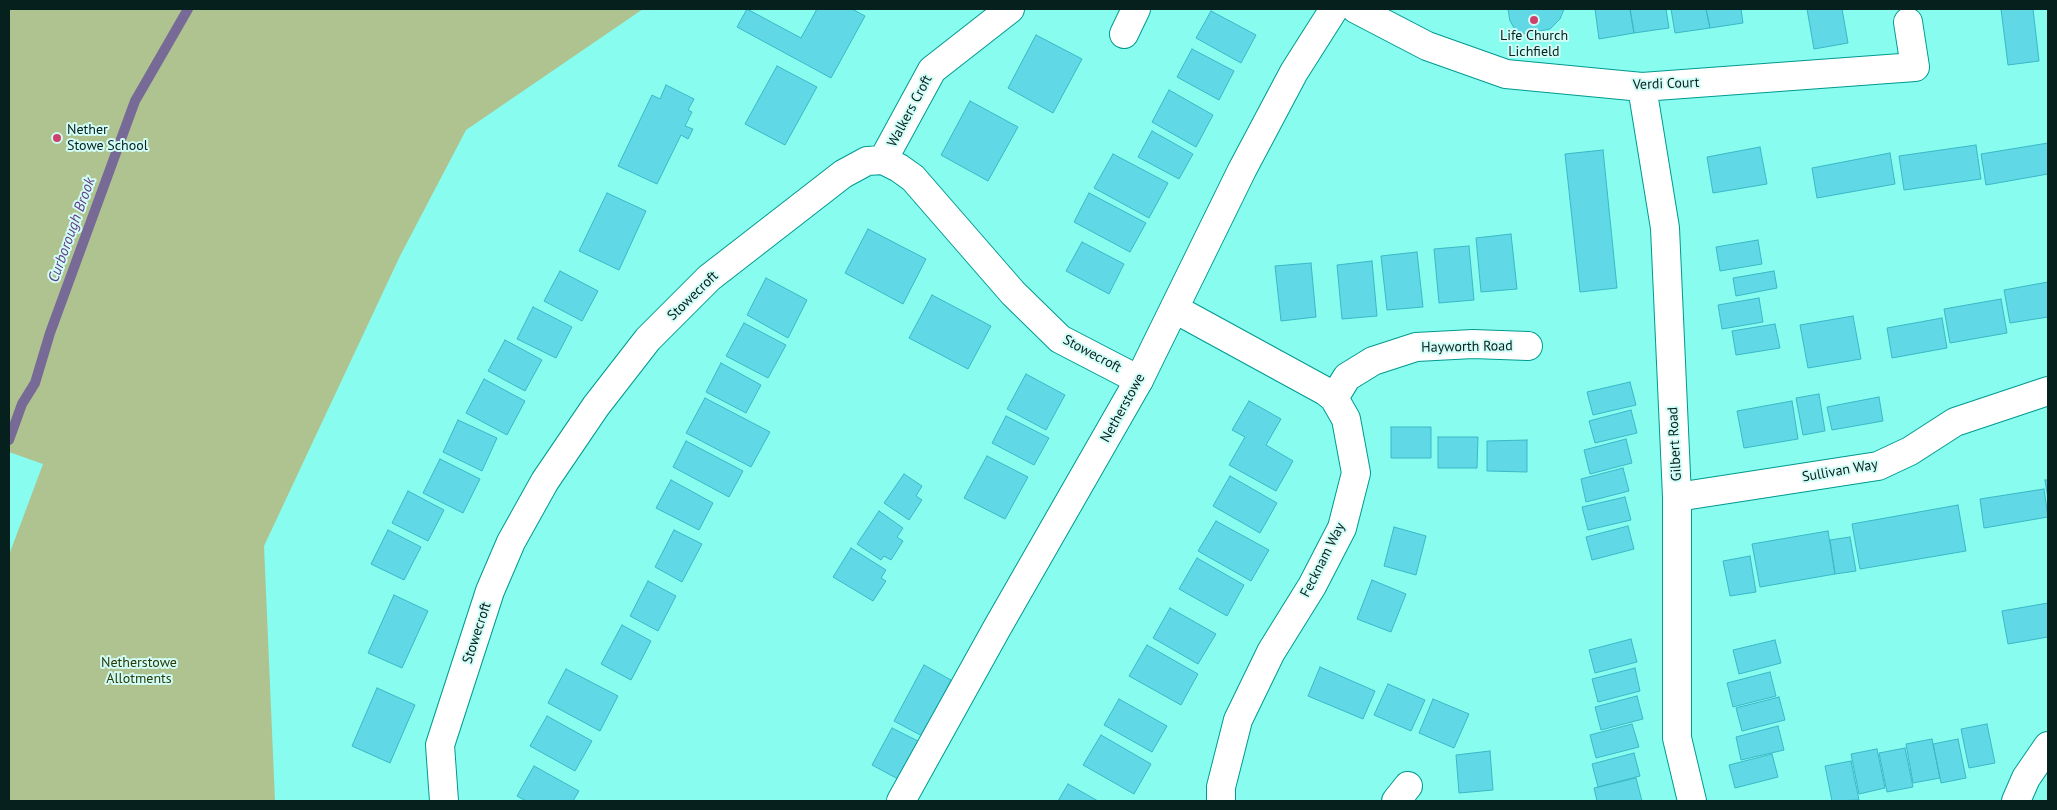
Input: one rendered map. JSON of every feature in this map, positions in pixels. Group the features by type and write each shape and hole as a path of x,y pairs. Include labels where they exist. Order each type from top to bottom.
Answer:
{"street":[{"name":"Walkers Croft","path":"883,160 932,70 1010,9"},
{"path":"1124,34 1136,9"},
{"name":"Netherstowe","path":"901,801 997,628 1139,380 1242,170 1294,72 1334,9"},
{"name":"Verdi Court","path":"1356,9 1427,46 1506,74 1642,87 1914,67 1908,22"},
{"name":"Gilbert Road","path":"1642,87 1664,228 1677,497 1677,738 1692,801"},
{"name":"Stowecroft","path":"444,801 440,745 490,591 511,542 545,481 596,406 648,339 710,278 843,174 867,162 883,160 899,168 913,178 1013,293 1060,338 1139,380"},
{"name":"Fecknam Way","path":"1175,309 1326,391 1334,398 1346,419 1356,472 1342,528 1312,586 1271,652 1238,720 1221,787 1221,801"},
{"name":"Hayworth Road","path":"1334,398 1348,377 1373,361 1416,348 1473,344 1528,344"},
{"name":"Sullivan Way","path":"1677,497 1878,466 1910,451 1955,422 2048,391"},
{"path":"2016,801 2026,778 2048,746"}],"green space":[{"name":"Netherstowe Allotments","path":"9,9 643,9 466,130 400,256 264,546 275,801 9,801 9,555 43,464 9,452"}],"building":[{"path":"747,9 801,38 817,9 852,9 865,16 831,78 737,27"},
{"name":"Life Church Lichfield","path":"1508,9 1564,9 1560,19 1550,29 1526,34 1516,31 1510,21"},
{"path":"1595,9 1630,9 1634,33 1599,39"},
{"path":"1630,9 1666,9 1669,28 1634,33"},
{"path":"1671,9 1706,9 1710,28 1675,33"},
{"path":"1706,9 1741,9 1743,23 1710,28"},
{"path":"1807,9 1842,9 1848,43 1814,49"},
{"path":"2001,9 2033,9 2039,61 2008,65"},
{"path":"1211,11 1256,35 1241,63 1196,38"},
{"path":"1036,35 1082,59 1053,113 1008,88"},
{"path":"1192,49 1234,71 1219,100 1177,77"},
{"path":"777,66 817,87 785,145 745,124"},
{"path":"666,85 694,99 688,110 692,112 685,126 693,129 688,139 681,135 657,184 618,166 652,95 660,99"},
{"path":"1169,90 1213,115 1196,147 1152,122"},
{"path":"970,101 1018,127 988,181 941,155"},
{"path":"1152,131 1193,154 1179,179 1138,157"},
{"path":"2048,143 2048,174 1986,185 1981,154"},
{"path":"1976,145 1981,179 1904,190 1899,156"},
{"path":"1760,147 1767,184 1713,193 1707,157"},
{"path":"1603,150 1617,288 1580,292 1565,154"},
{"path":"1890,153 1895,184 1817,198 1812,168"},
{"path":"1113,154 1168,183 1149,218 1094,188"},
{"path":"607,193 646,211 619,270 579,251"},
{"path":"1089,193 1146,223 1130,252 1074,222"},
{"path":"868,229 926,259 903,304 845,273"},
{"path":"1511,234 1517,289 1481,292 1476,238"},
{"path":"1758,240 1762,264 1720,271 1716,247"},
{"path":"1082,242 1124,264 1109,294 1066,271"},
{"path":"1469,246 1474,300 1439,303 1434,249"},
{"path":"1417,252 1423,307 1387,310 1381,256"},
{"path":"1372,261 1377,316 1342,319 1337,265"},
{"path":"1311,263 1316,317 1281,321 1275,266"},
{"path":"560,271 598,291 582,321 544,301"},
{"path":"1774,271 1777,288 1736,296 1733,278"},
{"path":"766,278 807,300 788,338 747,315"},
{"path":"2048,282 2048,317 2010,323 2004,290"},
{"path":"932,295 991,326 968,369 909,338"},
{"path":"1759,298 1763,322 1722,329 1718,305"},
{"path":"2001,299 2007,333 1950,343 1944,309"},
{"path":"533,307 572,327 556,358 517,339"},
{"path":"1853,316 1861,359 1808,368 1800,325"},
{"path":"1942,318 1947,348 1892,358 1887,328"},
{"path":"744,323 786,345 768,378 726,356"},
{"path":"1775,324 1780,348 1736,355 1732,331"},
{"path":"505,340 542,360 525,391 488,371"},
{"path":"721,363 761,385 746,413 706,392"},
{"path":"1026,374 1065,395 1046,430 1007,409"},
{"path":"484,379 525,401 507,435 466,413"},
{"path":"1630,382 1636,405 1593,415 1587,392"},
{"path":"1819,394 1825,431 1803,435 1796,398"},
{"path":"1879,397 1883,421 1832,430 1827,407"},
{"path":"705,398 770,432 751,467 686,433"},
{"path":"1249,401 1281,419 1266,445 1293,461 1276,491 1229,465 1245,437 1232,430"},
{"path":"1792,401 1798,439 1744,448 1737,411"},
{"path":"1631,410 1637,433 1595,443 1589,421"},
{"path":"1006,416 1049,438 1034,465 992,443"},
{"path":"458,420 497,438 482,471 443,452"},
{"path":"1391,427 1431,427 1431,458 1391,458"},
{"path":"1438,437 1478,437 1477,468 1438,468"},
{"path":"1626,439 1632,463 1590,474 1584,450"},
{"path":"1527,440 1527,472 1487,471 1487,441"},
{"path":"686,441 743,471 729,497 673,467"},
{"path":"987,456 1028,477 1005,519 964,498"},
{"path":"440,459 480,479 463,513 423,493"},
{"path":"1623,468 1629,491 1586,502 1581,479"},
{"path":"904,474 922,486 916,496 922,500 909,520 884,503"},
{"path":"1230,476 1277,503 1260,533 1213,506"},
{"path":"671,480 713,503 699,530 656,508"},
{"path":"2045,480 2048,480 2048,499"},
{"path":"2044,489 2048,517 1984,528 1980,499"},
{"path":"408,491 444,510 428,541 392,523"},
{"path":"1625,497 1631,520 1588,530 1582,507"},
{"path":"1958,505 1966,551 1860,569 1852,524"},
{"path":"879,511 903,528 897,537 903,541 891,560 884,556 881,560 857,544"},
{"path":"1216,521 1269,550 1251,581 1198,551"},
{"path":"1628,526 1634,549 1592,560 1586,537"},
{"path":"1394,527 1426,536 1416,575 1384,566"},
{"path":"388,530 421,547 404,580 371,564"},
{"path":"674,530 702,544 682,582 655,567"},
{"path":"1828,531 1835,574 1760,587 1752,544"},
{"path":"1850,537 1856,571 1835,574 1830,540"},
{"path":"851,548 886,570 881,578 886,581 873,601 833,577"},
{"path":"1750,556 1756,592 1730,596 1723,561"},
{"path":"1197,558 1244,585 1227,616 1179,589"},
{"path":"1372,580 1406,594 1391,632 1357,619"},
{"path":"648,581 676,596 658,631 630,616"},
{"path":"394,595 428,611 402,668 368,653"},
{"path":"2048,603 2048,637 2008,644 2002,611"},
{"path":"1170,608 1216,634 1198,664 1153,638"},
{"path":"622,625 651,641 631,680 601,664"},
{"path":"1631,639 1637,662 1595,673 1589,650"},
{"path":"1775,640 1781,663 1739,674 1733,650"},
{"path":"1147,645 1198,674 1181,705 1129,676"},
{"path":"924,665 951,680 922,736 894,721"},
{"path":"1320,667 1375,691 1363,719 1308,696"},
{"path":"1635,668 1640,691 1598,702 1592,679"},
{"path":"566,669 618,696 600,731 548,703"},
{"path":"1770,672 1776,696 1733,707 1727,683"},
{"path":"1388,684 1425,700 1411,731 1374,715"},
{"path":"377,688 415,705 390,763 352,746"},
{"path":"1637,696 1643,719 1601,730 1595,707"},
{"path":"1779,697 1785,720 1742,731 1736,708"},
{"path":"1119,699 1167,726 1152,752 1104,725"},
{"path":"1433,699 1469,714 1454,748 1419,733"},
{"path":"547,716 592,741 575,771 530,746"},
{"path":"1632,724 1639,747 1596,758 1590,735"},
{"path":"1987,724 1995,763 1969,768 1961,729"},
{"path":"1778,726 1784,750 1741,760 1736,737"},
{"path":"892,728 918,741 898,779 872,765"},
{"path":"1101,735 1151,764 1134,794 1083,765"},
{"path":"1932,739 1940,778 1913,783 1906,744"},
{"path":"1958,739 1966,778 1941,783 1933,744"},
{"path":"1905,748 1913,787 1887,792 1879,753"},
{"path":"1877,749 1885,788 1859,794 1851,754"},
{"path":"1490,751 1493,790 1459,793 1456,755"},
{"path":"1634,753 1640,776 1598,787 1592,764"},
{"path":"1772,754 1778,777 1735,788 1729,765"},
{"path":"1851,761 1859,800 1832,801 1825,766"},
{"path":"534,766 579,791 573,801 526,801 517,796"},
{"path":"1636,778 1642,801 1597,801 1594,788"},
{"path":"1068,784 1098,801 1058,801"}],"waterway":[{"name":"Curborough Brook","path":"9,440 22,404 35,383 50,333 135,101 188,9"}],"place":[{"name":"Life Church Lichfield","path":"1534,20"},
{"name":"Nether Stowe School","path":"57,138"}]}
